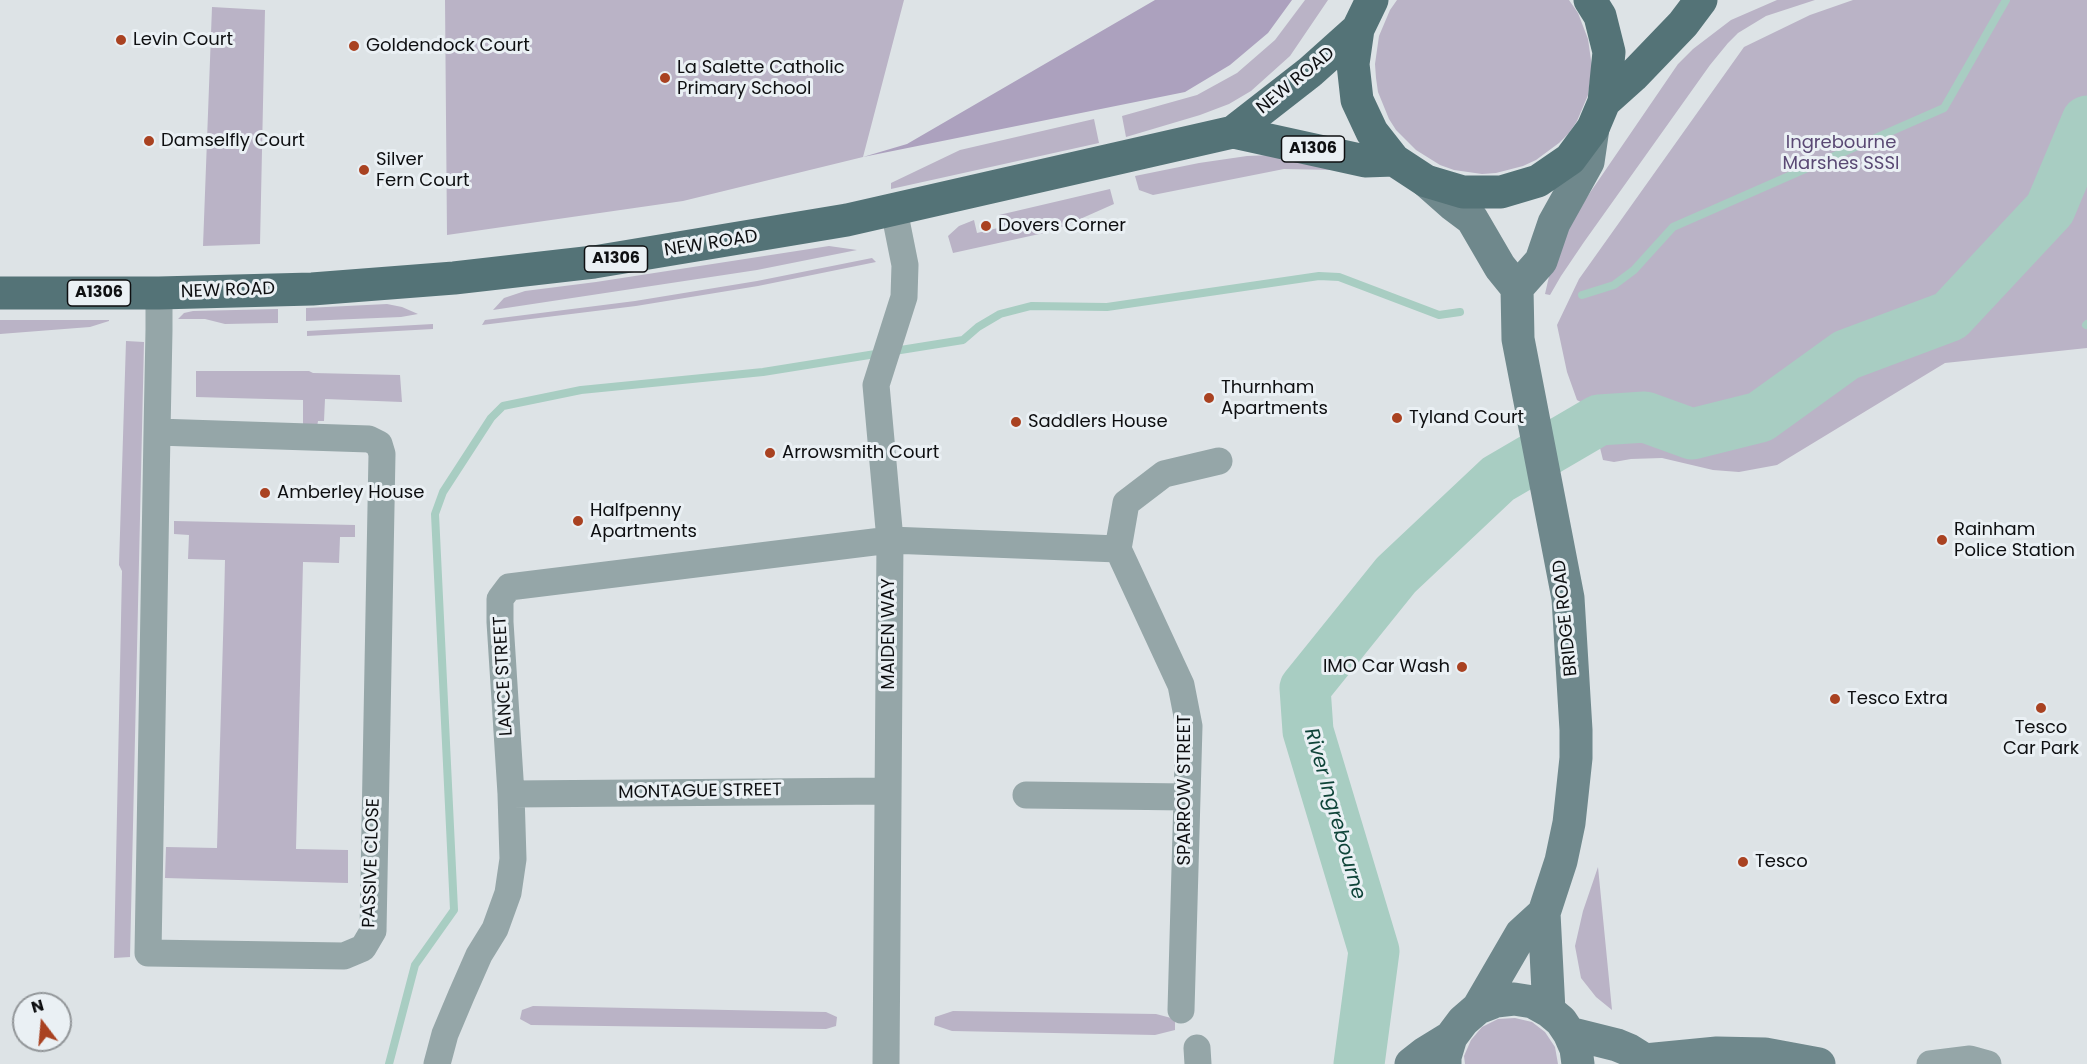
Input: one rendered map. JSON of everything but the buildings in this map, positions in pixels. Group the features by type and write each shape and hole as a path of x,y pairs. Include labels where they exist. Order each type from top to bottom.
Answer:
{"main road":[{"path":"1365,14 1353,64 1357,100 1372,132 1394,160 1472,219 1500,267 1517,288 1541,261 1554,223 1588,162 1599,115 1609,52 1600,16 1590,0"},
{"path":"1426,182 1463,192 1502,192 1538,181 1570,159 1599,115 1683,24 1701,0"},
{"name":"NEW ROAD","path":"0,293 159,293 312,289 454,278 582,264 752,238 894,210 1233,132 1310,72 1365,14"},
{"name":"NEW ROAD","path":"1233,132 1365,161 1394,160"},
{"name":"BRIDGE ROAD","path":"1517,288 1518,339 1568,598 1576,749 1565,845 1544,913 1559,1022 1576,1049 1578,1064"},
{"path":"1478,1008 1521,934 1544,913"},
{"path":"1411,1064 1425,1053 1448,1051 1462,1021 1478,1008 1496,1001 1514,999 1533,1002 1559,1022 1629,1050 1643,1062 1717,1053 1765,1054 1820,1064"}],"street":[{"name":"MAIDEN WAY","path":"886,1064 890,540 877,408 878,381 904,297 905,265 894,210"},
{"name":"PASSIVE CLOSE","path":"157,432 369,439 379,444 382,454 372,931 363,948 344,956 148,953 159,293"},
{"path":"890,540 1118,549 1126,503 1164,474 1219,461"},
{"name":"LANCE STREET","path":"437,1064 445,1034 479,955 495,929 508,893 513,859 500,599 509,587 890,540"},
{"name":"SPARROW STREET","path":"1118,549 1181,685 1189,726 1181,1010"},
{"name":"MONTAGUE STREET","path":"511,794 888,791"},
{"path":"1026,795 1187,797"},
{"path":"1930,1064 1970,1059 1988,1064"}],"green space":[{"name":"La Salette Catholic Primary School","path":"445,0 904,0 863,157 683,201 447,235"},
{"path":"1305,0 1328,0 1290,56 1251,91 1229,104 1200,115 1126,137 1122,116 1197,95 1237,73 1275,40"},
{"path":"1397,0 1569,0 1578,13 1588,39 1592,67 1588,95 1569,133 1536,160 1496,173 1482,174 1454,170 1440,165 1416,150 1396,130 1389,119 1378,92 1376,78 1375,64 1379,36"},
{"path":"1777,0 1815,0 1766,16 1738,33 1728,43 1584,242 1550,295 1545,294 1553,259 1572,219 1678,64 1693,49 1731,20"},
{"name":"Ingrebourne Marshes SSSI","path":"1853,0 2087,0 2087,348 1945,363 1777,465 1739,472 1713,470 1662,458 1614,462 1603,460 1590,407 1577,400 1567,372 1557,325 1579,279 1744,47 1810,15"},
{"path":"212,7 265,10 260,244 203,246"},
{"path":"1094,119 1099,143 891,189 891,183 960,150"},
{"path":"1271,155 1335,170 1284,169 1153,195 1139,190 1135,176 1199,163"},
{"path":"1110,189 1114,204 1053,231 953,253 948,236 959,226 974,220 977,233 1002,227 999,215"},
{"path":"829,246 857,250 757,270 493,310 504,298 525,291"},
{"path":"872,258 876,262 758,286 636,306 482,325 485,320 635,301 757,281"},
{"path":"387,304 418,314 401,317 306,321 306,308"},
{"path":"278,309 278,323 225,324 205,319 178,319 184,313 193,311"},
{"path":"0,320 109,321 90,327 0,334"},
{"path":"433,324 433,329 307,336 307,331"},
{"path":"126,341 144,342 130,957 114,958 122,571 119,565"},
{"path":"196,371 309,371 313,373 400,375 402,402 325,399 324,421 318,421 317,427 303,426 303,400 196,397"},
{"path":"174,521 355,525 355,537 340,537 339,563 303,562 296,849 348,850 348,883 165,878 166,847 217,848 224,604 225,560 188,559 189,535 174,534"},
{"path":"1598,867 1612,1010 1596,997 1581,978 1575,946 1583,911"},
{"path":"533,1006 826,1012 837,1017 836,1026 826,1029 531,1025 520,1019 522,1010"},
{"path":"953,1011 1156,1014 1175,1019 1175,1030 1155,1035 952,1031 934,1025 935,1017"},
{"path":"1515,1018 1532,1022 1545,1032 1555,1047 1558,1064 1465,1064 1464,1056 1471,1040 1482,1027 1498,1019"}],"shaded area":[{"path":"1155,0 1292,0 1268,33 1230,65 1185,92 863,157 907,144"}],"waterway":[{"path":"1582,295 1614,285 1634,270 1673,227 1944,108 2006,0"},
{"name":"River Ingrebourne","path":"1359,1064 1374,951 1308,731 1305,688 1396,575 1498,479 1599,420 1645,417 1692,434 1760,417 1846,355 1950,316 2050,209 2087,121"},
{"path":"389,1064 415,965 454,910 435,514 443,492 491,418 503,406 581,390 763,372 963,340 978,327 1000,314 1031,306 1107,307 1319,276 1339,277 1439,315 1460,312"}],"place":[{"name":"Levin Court","path":"121,40"},
{"name":"Goldendock Court","path":"354,46"},
{"name":"La Salette Catholic Primary School","path":"665,78"},
{"name":"Damselfly Court","path":"149,141"},
{"name":"Silver Fern Court","path":"364,170"},
{"name":"Dovers Corner","path":"986,226"},
{"name":"Thurnham Apartments","path":"1209,398"},
{"name":"Tyland Court","path":"1397,418"},
{"name":"Saddlers House","path":"1016,422"},
{"name":"Arrowsmith Court","path":"770,453"},
{"name":"Amberley House","path":"265,493"},
{"name":"Halfpenny Apartments","path":"578,521"},
{"name":"Rainham Police Station","path":"1942,540"},
{"name":"IMO Car Wash","path":"1462,667"},
{"name":"Tesco Extra","path":"1835,699"},
{"name":"Tesco Car Park","path":"2041,708"},
{"name":"Tesco","path":"1743,862"}]}
